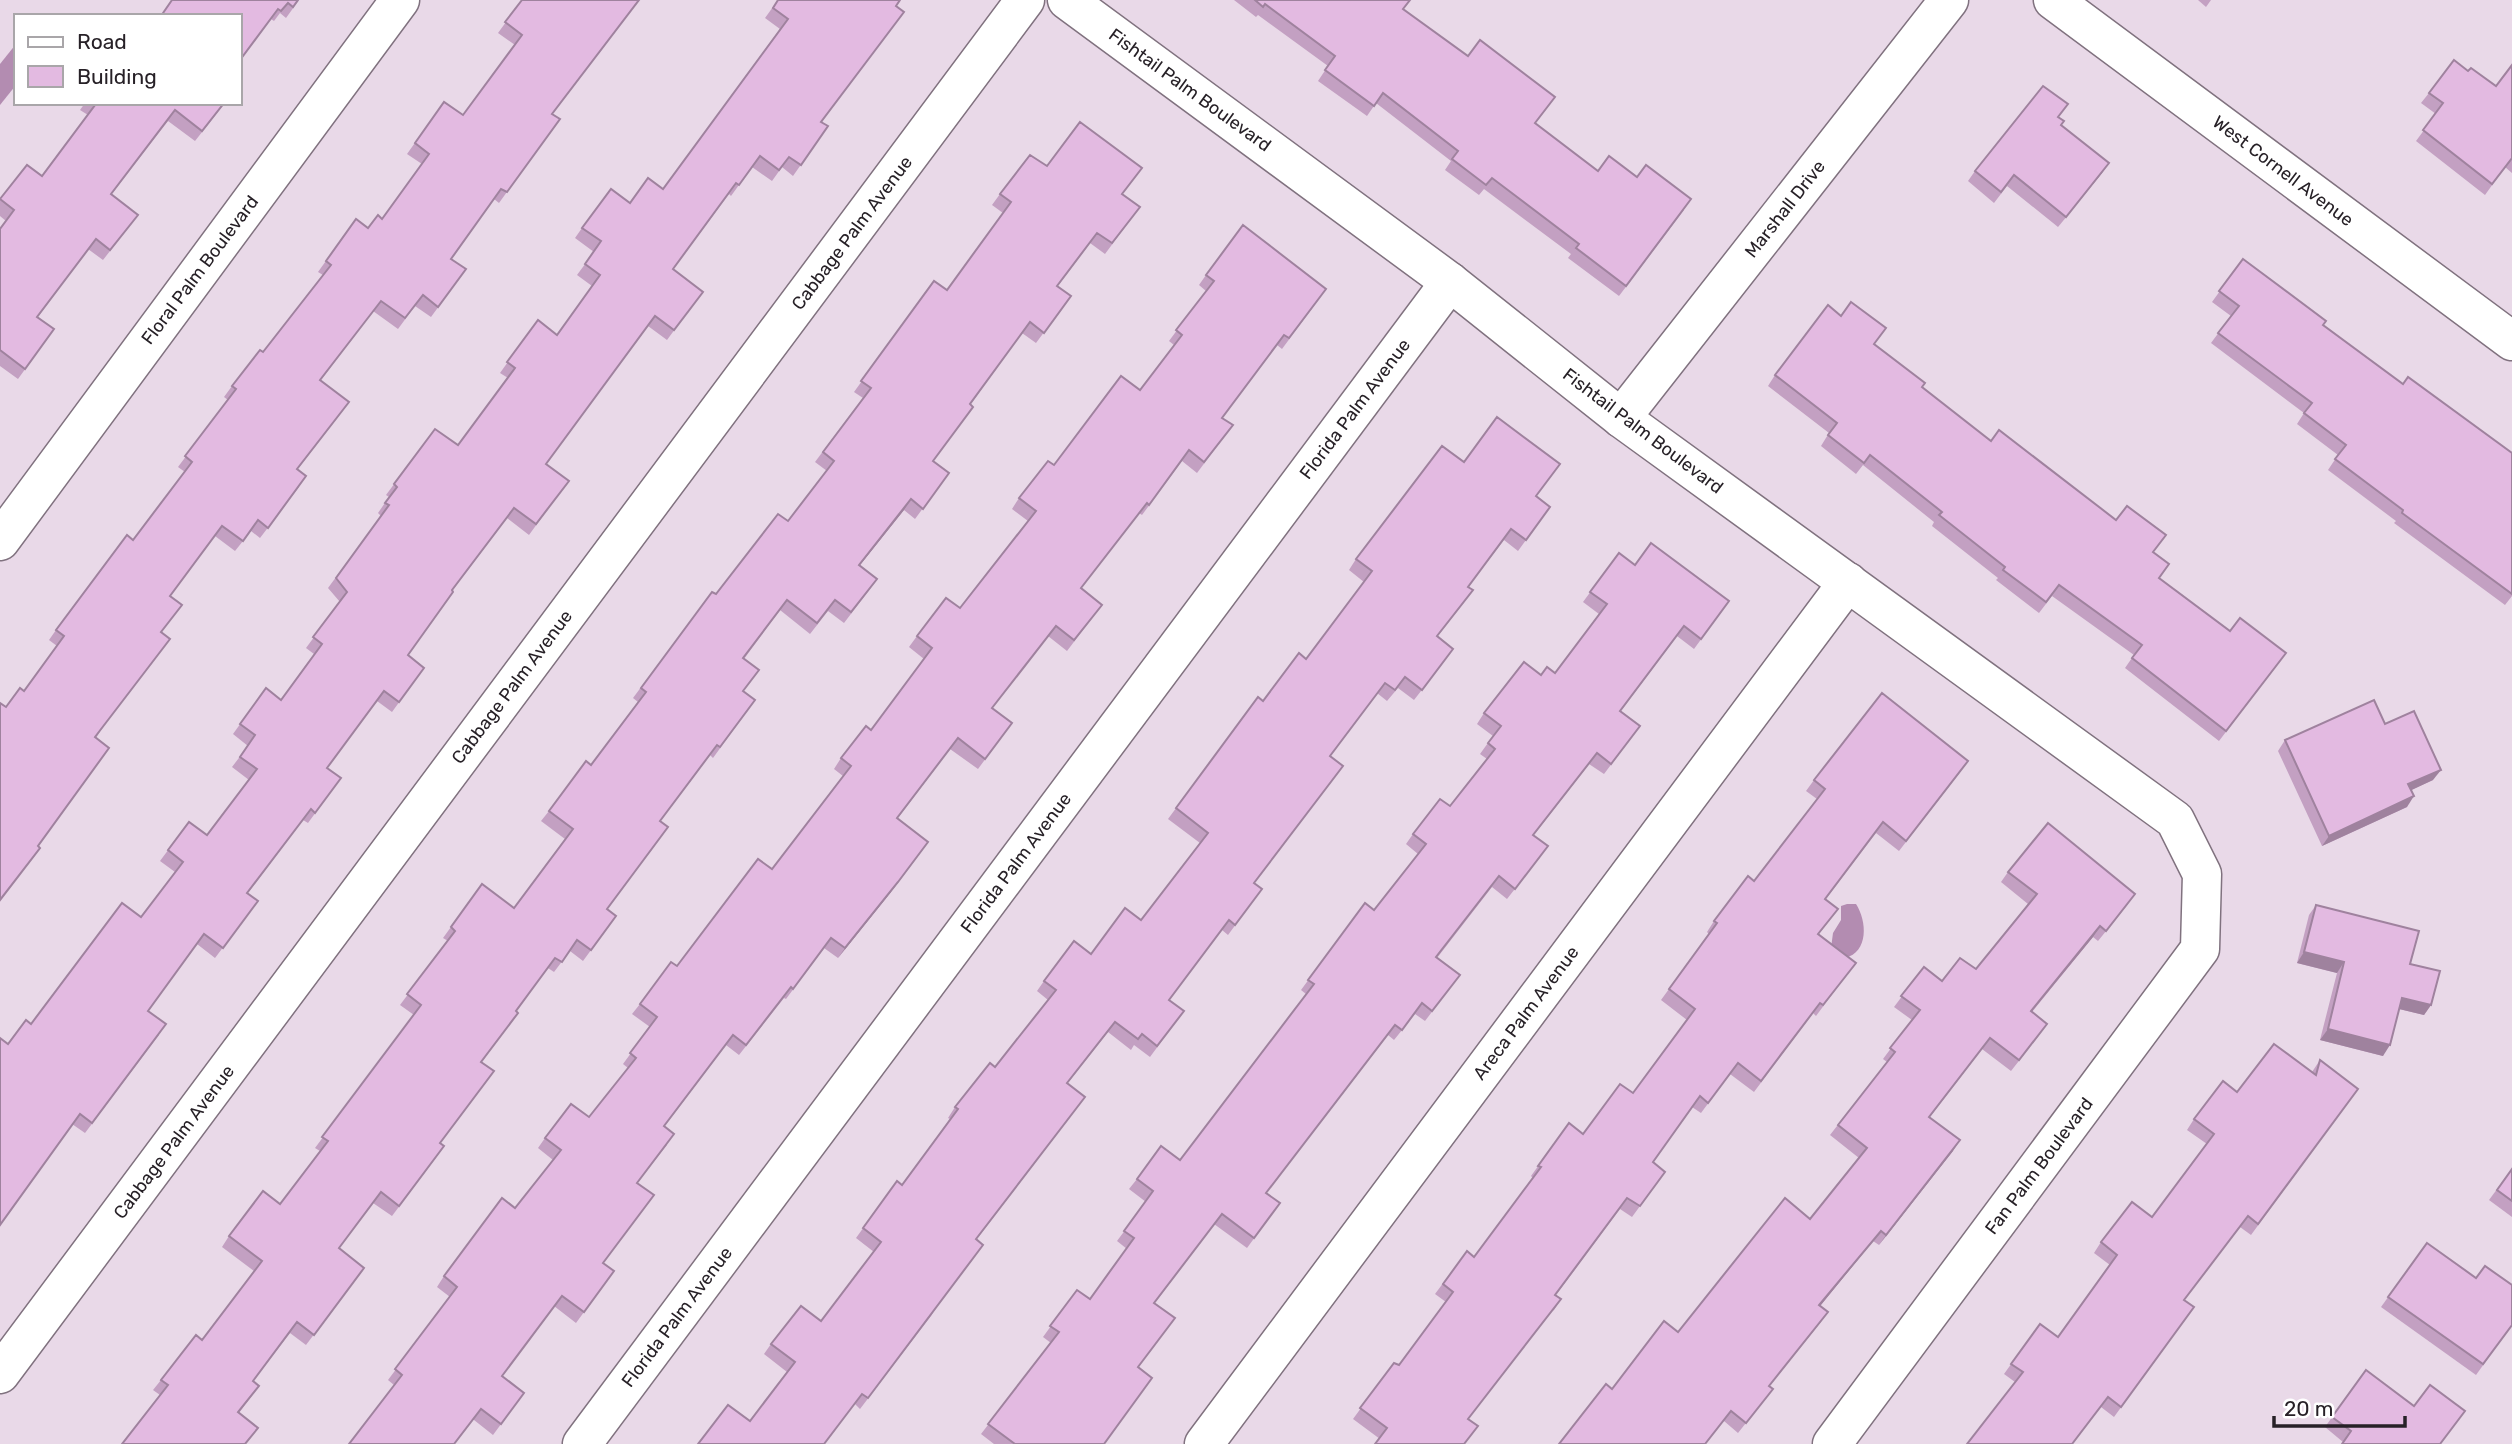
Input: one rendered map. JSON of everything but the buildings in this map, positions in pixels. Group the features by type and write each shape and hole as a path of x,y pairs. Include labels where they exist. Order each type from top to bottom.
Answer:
{"street":[{"name":"Floral Palm Boulevard","path":"0,541 401,0"},
{"name":"Cabbage Palm Avenue","path":"0,1374 1025,0"},
{"name":"Fishtail Palm Boulevard","path":"1067,0 1450,282 1621,418 2175,820 2202,874"},
{"name":"Marshall Drive","path":"1621,418 1949,0"},
{"name":"West Cornell Avenue","path":"2053,0 2508,330"},
{"name":"Florida Palm Avenue","path":"582,1444 1450,282"},
{"name":"Areca Palm Avenue","path":"1204,1444 1848,582"},
{"name":"Fan Palm Boulevard","path":"1832,1444 2200,949 2202,874"}],"shaded area":[{"path":"14,46 14,88 0,105 0,64"},
{"path":"1856,904 1860,911 1864,935 1858,949 1845,958 1831,948 1833,933 1841,920 1841,906"}]}
